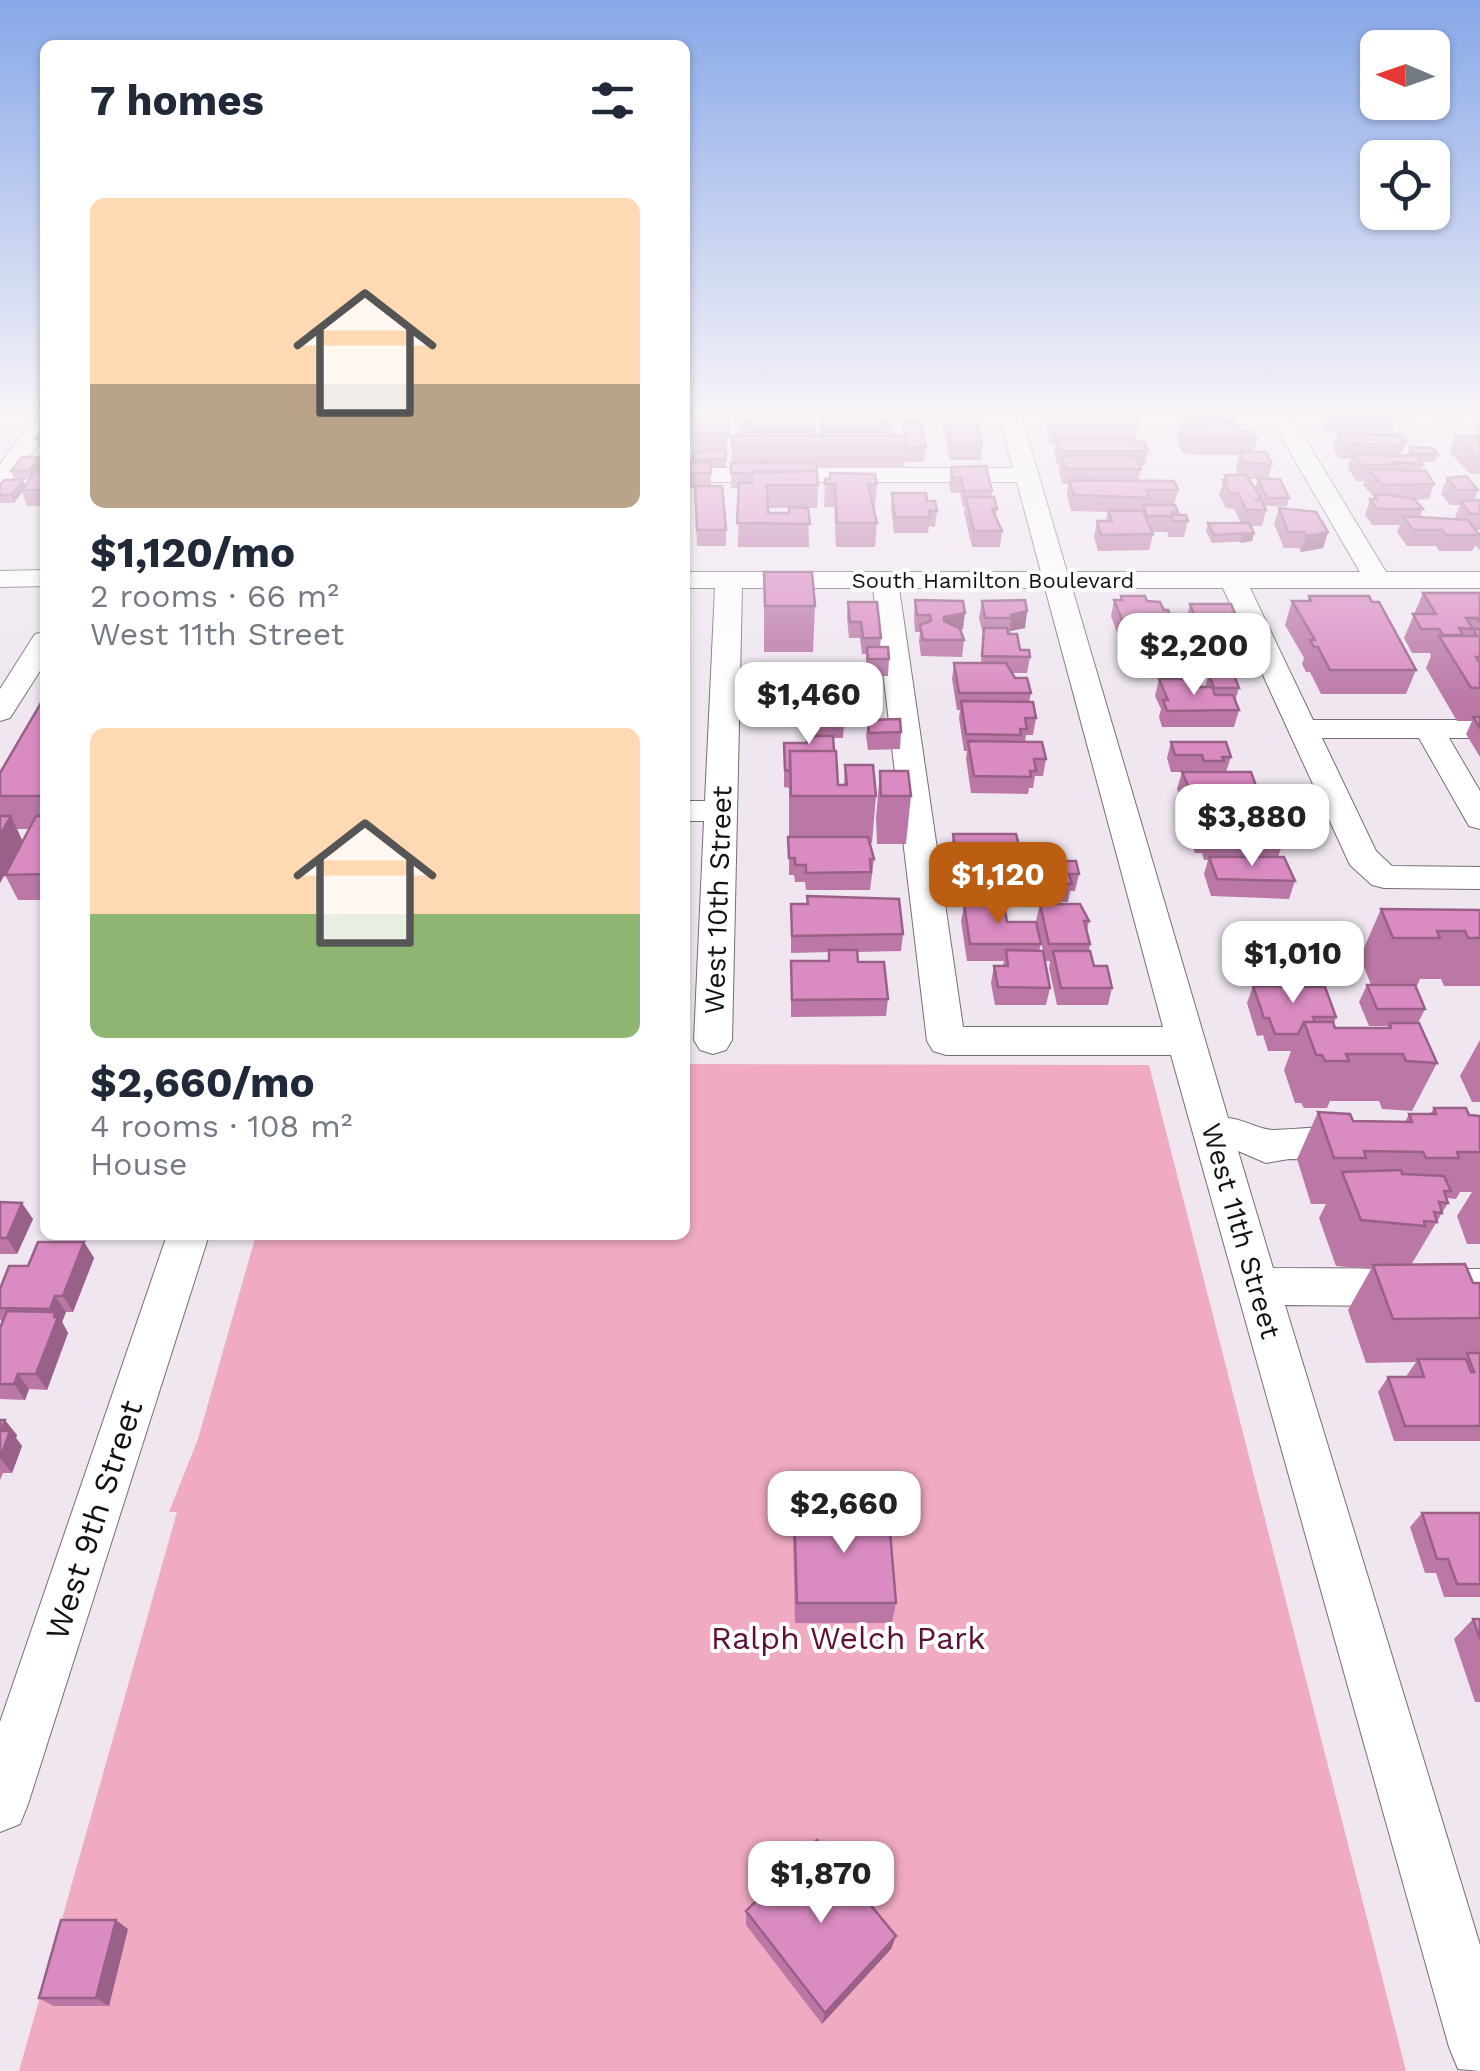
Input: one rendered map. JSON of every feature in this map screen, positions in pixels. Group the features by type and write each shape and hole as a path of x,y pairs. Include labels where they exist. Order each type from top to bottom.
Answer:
{"street":[{"name":"West 11th Street","path":"1035,509 1212,1134 1480,2047"},
{"path":"1336,509 1378,580"},
{"path":"0,578 40,578"},
{"name":"South Hamilton Boulevard","path":"690,580 1480,580"},
{"name":"West 10th Street","path":"713,1040 729,580"},
{"path":"885,580 946,1040 1186,1042"},
{"path":"1233,580 1362,858 1384,877 1480,878"},
{"path":"0,712 11,677 40,645"},
{"path":"1303,728 1480,729"},
{"path":"1429,729 1480,820"},
{"path":"690,811 722,811"},
{"path":"1212,1134 1240,1134 1266,1147 1289,1143 1402,1144"},
{"name":"West 9th Street","path":"0,1804 186,1240"},
{"path":"1257,1286 1480,1288"}],"green space":[{"name":"Ralph Welch Park","path":"690,1064 1149,1065 1406,2071 19,2071 177,1512 169,1512 198,1439 255,1240 690,1240"}],"building":[{"path":"696,509 724,509 726,530 697,530"},
{"path":"738,509 789,513 789,509 808,509 810,524 737,523"},
{"path":"836,509 874,509 877,523 837,523"},
{"path":"894,509 937,511 929,511 930,517 895,517"},
{"path":"969,509 997,509 992,509 1002,531 974,531"},
{"path":"1144,509 1177,509 1173,515 1186,515 1188,521 1173,521 1171,516 1147,516"},
{"path":"1279,509 1316,512 1328,532 1306,536 1304,532 1288,532"},
{"path":"1466,509 1480,509 1480,514 1470,514"},
{"path":"1108,511 1143,511 1153,534 1101,535 1097,521 1112,521"},
{"path":"1403,516 1468,520 1479,535 1413,530"},
{"path":"1208,523 1249,523 1254,533 1214,535"},
{"path":"764,572 812,572 815,606 765,606"},
{"path":"1423,593 1480,593 1480,622 1477,618 1466,618 1473,629 1459,628 1463,635 1421,629 1413,614 1436,614"},
{"path":"1121,596 1145,596 1147,601 1160,602 1174,625 1124,625 1114,600 1122,600"},
{"path":"1309,596 1369,596 1372,602 1379,602 1416,670 1330,670 1310,640 1315,640 1292,601 1311,601"},
{"path":"915,600 963,601 965,613 944,617 944,621 960,629 964,640 923,640 920,625 931,621 930,615 917,615"},
{"path":"1025,600 1027,611 1011,615 1012,618 985,618 982,601"},
{"path":"848,602 877,602 881,638 863,638 861,622 850,622"},
{"path":"1190,604 1231,604 1249,646 1208,646"},
{"path":"984,628 1007,628 1008,634 1017,634 1020,650 1029,650 1030,657 982,656"},
{"path":"1473,629 1480,629 1480,657 1476,657 1480,663 1480,688 1471,688 1439,636 1477,636"},
{"path":"867,647 888,647 889,659 868,659"},
{"path":"954,663 1006,663 1015,678 1027,678 1031,693 959,693"},
{"path":"802,669 806,682 815,682 815,689 764,690 765,675 772,675 772,670"},
{"path":"1209,674 1234,675 1239,688 1214,688"},
{"path":"1159,679 1188,679 1190,687 1212,687 1215,695 1233,695 1239,710 1167,711 1163,700 1168,700"},
{"path":"813,697 843,697 844,722 814,722"},
{"path":"961,701 1033,702 1036,718 1025,718 1027,729 1020,729 1021,735 966,734"},
{"path":"40,705 40,796 0,796 0,773"},
{"path":"900,719 901,732 869,733 868,720"},
{"path":"807,736 833,736 834,751 790,751 790,771 785,770 784,743 807,743"},
{"path":"968,741 1042,742 1046,759 1034,759 1036,771 1030,771 1031,777 974,776"},
{"path":"1171,742 1226,742 1231,757 1204,761 1202,755 1175,755"},
{"path":"790,751 836,751 838,785 847,785 845,765 873,765 876,796 791,796"},
{"path":"880,771 908,771 911,796 881,796"},
{"path":"1182,772 1251,772 1256,786 1228,786 1235,804 1196,804"},
{"path":"0,816 11,816 0,835"},
{"path":"36,816 40,816 40,874 5,875"},
{"path":"1195,822 1248,822 1250,827 1276,827 1283,843 1209,843 1207,836 1200,836"},
{"path":"953,834 1016,834 1021,853 995,854 998,870 959,870"},
{"path":"788,837 868,837 874,859 870,859 871,872 806,873 806,865 795,865 795,858 789,858"},
{"path":"1209,857 1284,857 1295,881 1217,879"},
{"path":"1023,861 1076,861 1079,874 1069,874 1072,884 1028,884"},
{"path":"807,896 899,899 903,934 792,936 791,904 808,904"},
{"path":"966,897 1000,897 1002,904 967,904"},
{"path":"964,904 1004,904 1007,922 1036,922 1041,944 970,944"},
{"path":"1040,904 1080,904 1089,921 1084,921 1090,944 1049,944"},
{"path":"1381,909 1480,910 1480,938 1468,938 1465,931 1437,931 1440,938 1393,938"},
{"path":"829,950 857,950 858,962 884,962 888,999 792,1000 791,961 829,961"},
{"path":"1006,950 1043,951 1050,988 998,987 994,966 1008,966"},
{"path":"1053,951 1090,951 1094,966 1107,966 1112,988 1061,988"},
{"path":"1367,985 1415,985 1425,1009 1377,1009"},
{"path":"1253,986 1325,987 1336,1017 1313,1017 1315,1022 1304,1022 1298,1034 1275,1034 1269,1018 1264,1018"},
{"path":"1304,1022 1333,1022 1335,1028 1391,1028 1390,1023 1419,1023 1437,1063 1406,1061 1403,1054 1346,1054 1349,1061 1325,1061 1322,1055 1316,1055"},
{"path":"1434,1108 1466,1108 1469,1115 1480,1116 1480,1152 1457,1152 1459,1158 1426,1158 1423,1152 1364,1151 1366,1158 1334,1158 1318,1112 1350,1114 1353,1121 1412,1122 1409,1114 1436,1114"},
{"path":"1401,1170 1402,1174 1444,1176 1451,1191 1444,1191 1448,1203 1439,1202 1442,1213 1434,1212 1437,1222 1424,1221 1425,1226 1361,1220 1342,1172"},
{"path":"0,1202 22,1203 7,1238 0,1238"},
{"path":"38,1242 84,1242 63,1296 55,1296 50,1309 0,1308 0,1289 9,1266 28,1266"},
{"path":"1465,1264 1473,1283 1480,1283 1480,1318 1393,1319 1373,1265"},
{"path":"7,1311 55,1312 54,1317 58,1317 36,1374 18,1374 14,1384 0,1384 0,1328"},
{"path":"1467,1353 1480,1353 1480,1426 1405,1426 1388,1377 1424,1377 1418,1359 1466,1359 1474,1372"},
{"path":"0,1420 5,1420 1,1431 10,1431 0,1458"},
{"path":"888,1507 896,1603 797,1603 794,1508"},
{"path":"1422,1513 1480,1513 1480,1584 1457,1584 1448,1559 1437,1559"},
{"path":"1473,1619 1480,1619 1480,1639"},
{"path":"817,1840 896,1936 825,2013 746,1911"},
{"path":"61,1920 116,1920 96,1998 39,1998"}]}
